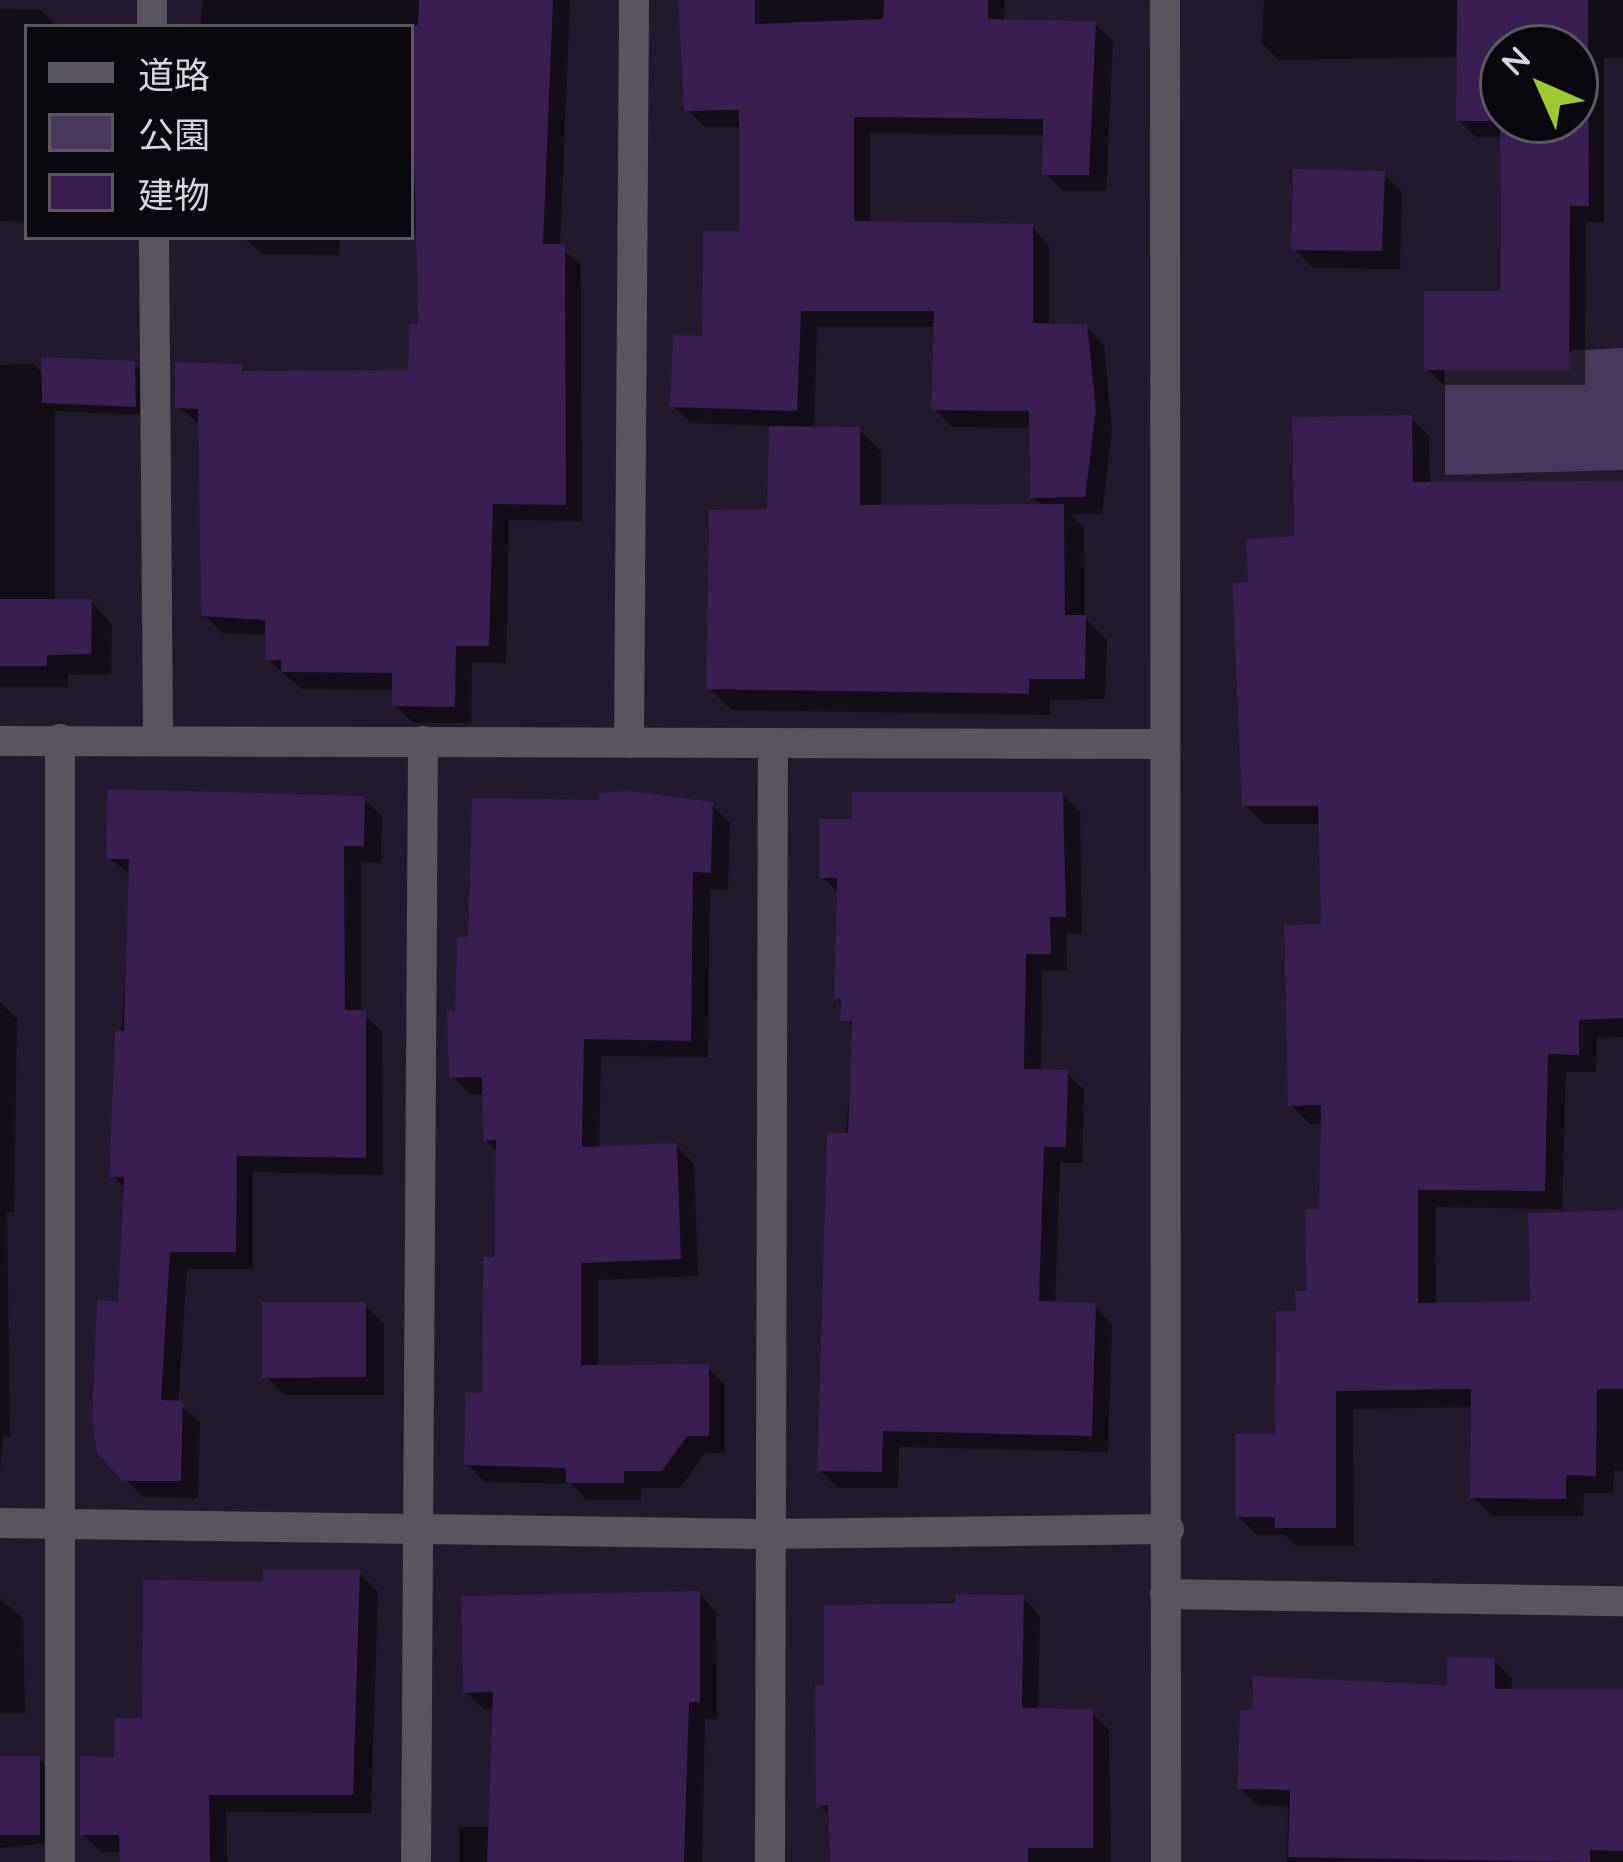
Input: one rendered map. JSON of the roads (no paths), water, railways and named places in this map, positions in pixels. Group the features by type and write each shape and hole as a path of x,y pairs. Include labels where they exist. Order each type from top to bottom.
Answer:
{"street":[{"path":"629,743 634,0"},
{"path":"1165,0 1166,1862"},
{"path":"154,240 158,738"},
{"path":"60,740 60,1862"},
{"path":"0,741 1165,744"},
{"path":"416,1862 423,741"},
{"path":"770,1862 772,742"},
{"path":"0,1523 769,1534 1169,1529"},
{"path":"1165,1594 1623,1601"}]}
